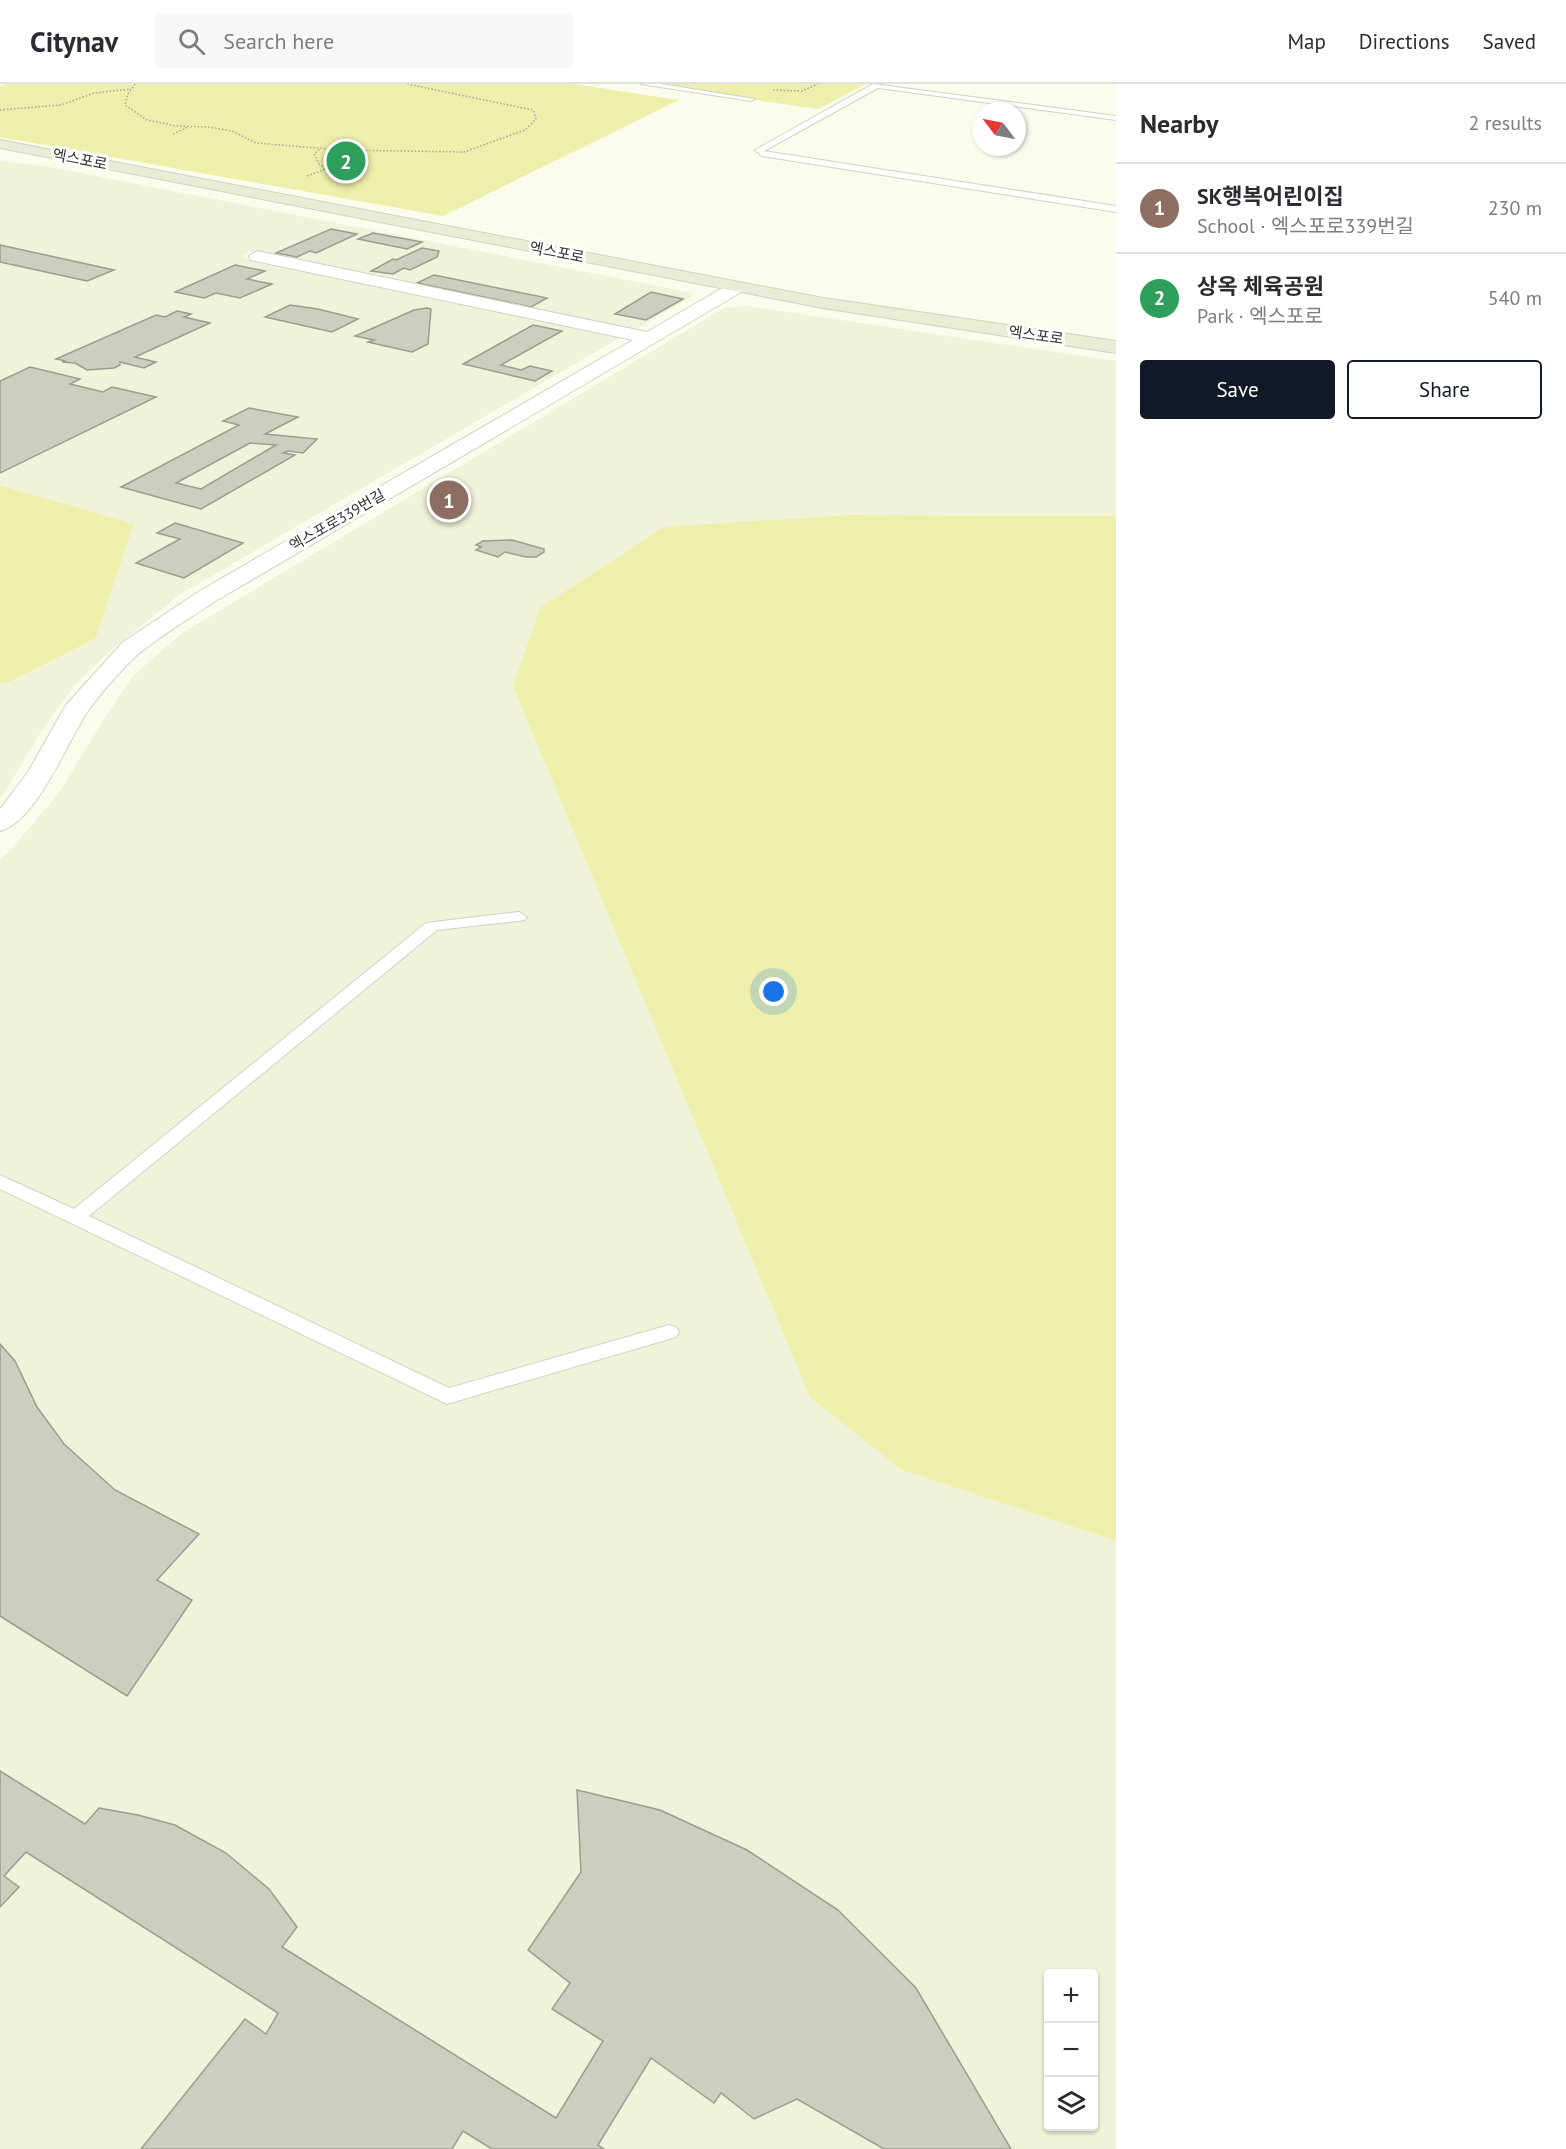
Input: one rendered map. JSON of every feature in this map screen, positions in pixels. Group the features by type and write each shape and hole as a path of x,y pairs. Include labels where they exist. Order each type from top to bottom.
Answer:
{"main road":[{"name":"엑스포로","path":"0,144 823,303 1116,347"}],"street":[{"path":"257,256 650,338"},
{"name":"엑스포로339번길","path":"0,823 9,816 40,774 79,705 132,647 206,597 737,287"}],"lane":[{"path":"645,84 751,99"},
{"path":"1116,118 877,85 759,150 762,154 1116,209"},
{"path":"75,1217 432,926 519,917"},
{"path":"0,1181 447,1396 669,1332"}],"path":[{"path":"135,84 125,105 147,120 232,131 256,142 321,148 464,152 498,142 525,130 536,119 533,110 511,104 407,84"},
{"path":"770,90 800,92 818,84"},
{"path":"0,110 60,105 94,93 131,89"},
{"path":"173,134 189,126"},
{"path":"306,176 326,169 319,164 314,154 321,148"}],"shaded area":[{"path":"0,161 45,166 688,292 693,296 636,329 622,329 249,252 241,256 617,334 621,337 179,595 103,657 72,688 39,735 0,800 0,683 11,682 96,638 134,524 0,485"},
{"path":"747,306 1116,361 1116,516 849,515 902,1470 1116,1541 1116,2149 0,2149 0,859 7,854 59,793 133,676 182,633 724,308"}],"green space":[{"path":"6,84 573,84 679,100 443,216 0,137 0,86"},
{"path":"642,84 866,84 818,109"},
{"path":"0,485 134,524 96,638 10,682 0,683"},
{"path":"849,515 1116,516 1116,1541 902,1470 810,1397 513,686 540,608 664,527"}],"building":[{"path":"331,229 357,234 316,253 310,251 297,257 276,253"},
{"path":"373,233 422,242 407,249 358,239"},
{"path":"0,245 114,270 87,281 0,262"},
{"path":"422,248 439,251 437,257 410,270 404,268 393,274 371,271 393,259 396,260"},
{"path":"235,265 265,271 247,279 272,284 240,298 216,293 204,298 175,292"},
{"path":"434,275 547,298 531,307 417,283"},
{"path":"651,292 683,299 646,320 615,314"},
{"path":"290,305 358,319 332,332 265,317"},
{"path":"431,309 428,344 412,352 368,342 374,340 355,336 414,310"},
{"path":"177,311 191,314 184,317 210,323 135,357 156,362 144,368 120,362 120,365 114,368 87,370 75,363 56,359 156,315 165,317"},
{"path":"533,325 562,331 501,365 521,370 530,366 552,371 535,381 463,364"},
{"path":"30,367 80,379 70,384 103,392 112,387 156,397 0,473 0,381"},
{"path":"249,408 298,417 265,434 317,439 303,453 288,451 283,453 295,455 201,509 121,487 239,425 223,421","holes":["250,443 276,445 201,489 176,483"]},
{"path":"175,523 243,543 184,578 136,563 180,539 157,533"},
{"path":"512,540 544,549 544,552 536,557 526,557 505,552 498,557 476,550 481,547 476,545 483,541"},
{"path":"0,1344 15,1361 37,1407 64,1444 115,1490 199,1534 157,1580 192,1600 127,1696 0,1616"},
{"path":"0,1771 85,1824 99,1808 138,1815 175,1825 226,1853 269,1889 297,1927 282,1947 556,2118 603,2041 552,2009 570,1983 528,1950 581,1872 577,1790 660,1810 747,1850 838,1910 916,1988 1011,2149 884,2149 797,2099 754,2119 721,2093 714,2103 651,2058 598,2145 604,2149 492,2149 463,2131 452,2149 141,2149 245,2019 266,2034 278,2013 26,1852 4,1876 19,1887 0,1907"}],"place":[{"name":"상옥 체육공원","path":"346,161"},
{"name":"SK행복어린이집","path":"449,500"}]}
